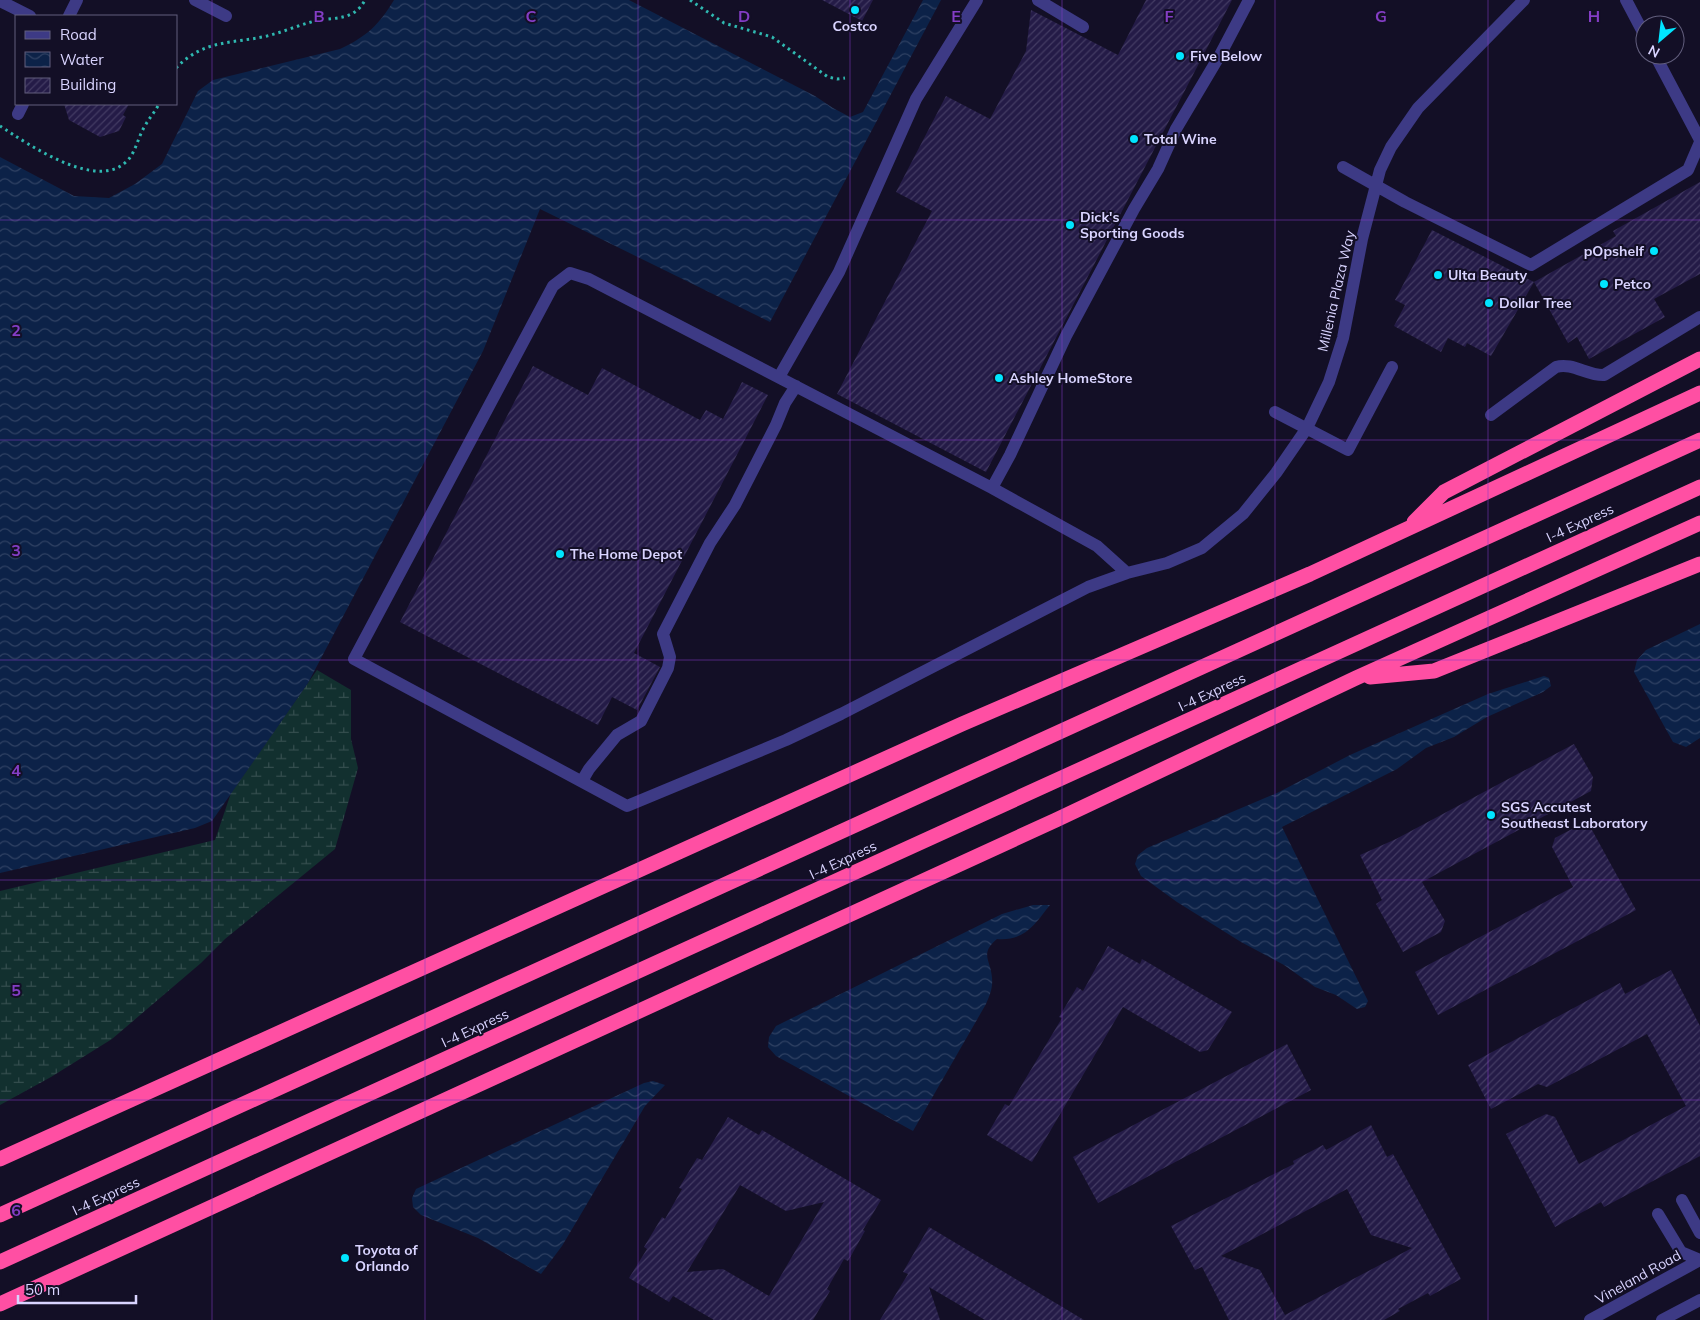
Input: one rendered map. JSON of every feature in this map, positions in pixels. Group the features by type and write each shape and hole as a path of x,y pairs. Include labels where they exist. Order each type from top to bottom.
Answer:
{"highway":[{"path":"1408,529 1444,492 1700,359"},
{"path":"0,1159 962,724 1310,574 1700,392"},
{"name":"I-4 Express","path":"0,1215 1700,440"},
{"name":"I-4 Express","path":"0,1262 1700,487"},
{"path":"0,1304 1056,820 1356,678 1700,523"},
{"path":"1356,678 1434,671 1700,564"}],"street":[{"path":"0,0 28,15"},
{"path":"69,15 77,0"},
{"path":"195,0 226,16"},
{"path":"779,377 839,272 916,100 977,0"},
{"path":"1038,0 1083,27"},
{"path":"992,488 1010,455 1066,336 1134,209 1158,169 1176,129 1220,55 1249,0"},
{"name":"Millenia Plaza Way","path":"582,781 627,806 794,736 1088,587 1126,573 1168,563 1202,548 1243,514 1276,474 1308,428 1329,382 1343,338 1362,239 1380,170 1391,147 1418,108 1524,0"},
{"path":"1626,0 1635,17"},
{"path":"1343,168 1531,266 1688,170 1700,141 1660,65"},
{"path":"796,386 785,403 776,426 735,505 710,542 663,634 670,657 668,668 641,721 617,735 589,769 582,781 354,659 553,286 570,273 589,279 779,377 992,488 1097,546 1126,573"},
{"path":"1491,415 1556,367 1563,365 1596,376 1604,375 1700,317"},
{"path":"1275,412 1348,450 1392,366"},
{"path":"1682,1200 1700,1233"},
{"path":"1658,1214 1680,1252 1700,1260"},
{"name":"Vineland Road","path":"1590,1320 1700,1260"},
{"path":"1662,1320 1700,1300"}],"path":[{"path":"178,66 194,52 207,46 266,36 315,22 341,18 356,12 365,0"},
{"path":"690,0 724,23 772,37 828,77 845,78"},
{"path":"0,126 23,141 73,166 100,172 116,168 127,162 145,125 158,105"}],"green space":[{"path":"317,670 351,690 351,739 358,768 335,849 225,939 201,963 112,1039 51,1077 0,1105 0,891 215,840 231,793"}],"water":[{"path":"394,0 629,0 815,96 850,117 863,112 923,0 941,0 770,322 540,209 483,351 308,683 212,821 195,828 0,873 0,157 74,196 109,198 135,184 162,164 198,91 213,80 340,49 365,35 383,17"},
{"path":"1700,624 1700,738 1686,747 1673,742 1634,672 1637,660 1646,650"},
{"path":"1544,676 1549,678 1551,686 1543,692 1487,717 1454,737 1426,748 1397,769 1282,827 1368,1001 1365,1007 1357,1009 1336,995 1315,987 1284,965 1241,942 1177,902 1141,876 1135,864 1138,855 1147,848 1277,793 1350,755 1488,694"},
{"path":"1033,905 1050,905 1028,930 1015,937 997,939 988,949 987,957 992,981 991,991 986,1004 913,1131 776,1056 768,1047 769,1037 776,1026 1002,914"},
{"path":"653,1081 665,1085 645,1106 562,1246 541,1274 478,1238 421,1215 413,1207 412,1198 416,1189 644,1083"}],"building":[{"name":"Costco","path":"822,0 873,0 862,21"},
{"path":"1146,0 1232,0 986,472 837,394 932,211 896,192 946,96 990,119 1026,51 1031,10 1118,55"},
{"path":"64,105 128,105 123,115 126,117 119,131 100,137 69,120"},
{"path":"1700,182 1700,274 1654,299 1665,317 1589,359 1577,337 1568,343 1534,282 1616,236 1613,231"},
{"path":"1432,230 1534,282 1491,356 1467,343 1465,347 1448,338 1441,352 1394,326 1405,305 1395,300"},
{"name":"The Home Depot","path":"533,366 588,395 602,368 700,420 706,410 723,419 742,382 768,395 634,653 660,667 637,710 612,697 598,725 400,622"},
{"path":"1574,744 1593,777 1591,791 1422,882 1445,921 1441,932 1403,952 1376,904 1382,900 1360,855 1396,839"},
{"path":"1587,821 1636,910 1438,1015 1415,972 1573,887 1552,847 1555,838"},
{"path":"1108,946 1140,964 1142,959 1232,1012 1208,1050 1200,1052 1123,1007 1032,1162 987,1135 1005,1104 1009,1106 1062,1018 1059,1017 1077,987 1083,991"},
{"path":"1671,970 1700,1026 1700,1156 1604,1207 1601,1202 1555,1227 1506,1134 1546,1114 1555,1117 1579,1164 1686,1106 1647,1034 1547,1087 1538,1084 1491,1109 1468,1065 1620,983 1625,994"},
{"path":"1287,1044 1311,1090 1098,1203 1073,1157"},
{"path":"728,1117 759,1135 762,1130 881,1200 863,1230 865,1231 848,1261 844,1259 827,1289 830,1291 813,1320 714,1320 673,1296 669,1302 629,1278 647,1249 644,1247 662,1217 665,1219 682,1189 679,1188 697,1158 702,1160","holes":["740,1185 786,1211 824,1202 769,1296 723,1269 687,1272"]},
{"path":"1371,1125 1387,1157 1393,1154 1461,1279 1430,1296 1428,1293 1398,1309 1400,1311 1384,1320 1229,1320 1202,1267 1195,1270 1171,1226 1294,1164 1293,1161 1323,1145 1326,1150","holes":["1347,1189 1371,1235 1412,1248 1285,1315 1260,1270 1221,1256"]},
{"path":"929,1227 1084,1320 985,1320 929,1287 940,1320 880,1320 908,1274 903,1272"}],"place":[{"name":"Costco","path":"855,10"},
{"name":"Five Below","path":"1180,56"},
{"name":"Total Wine","path":"1134,139"},
{"name":"Dick's Sporting Goods","path":"1070,225"},
{"name":"pOpshelf","path":"1654,251"},
{"name":"Ulta Beauty","path":"1438,275"},
{"name":"Petco","path":"1604,284"},
{"name":"Dollar Tree","path":"1489,303"},
{"name":"Ashley HomeStore","path":"999,378"},
{"name":"The Home Depot","path":"560,554"},
{"name":"SGS Accutest Southeast Laboratory","path":"1491,815"},
{"name":"Toyota of Orlando","path":"345,1258"}]}
